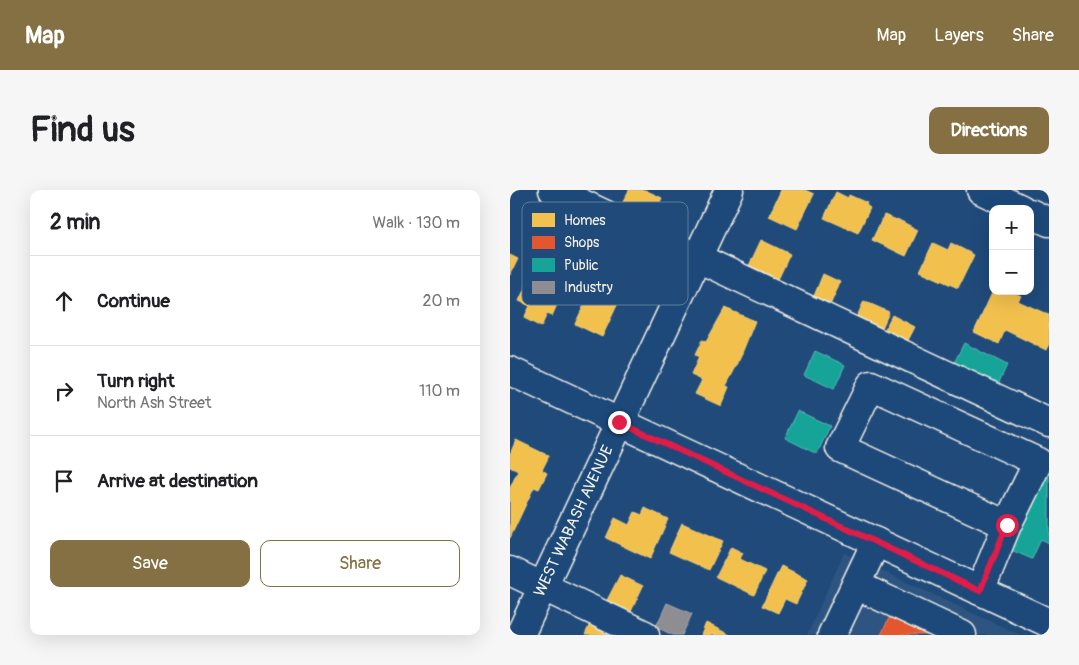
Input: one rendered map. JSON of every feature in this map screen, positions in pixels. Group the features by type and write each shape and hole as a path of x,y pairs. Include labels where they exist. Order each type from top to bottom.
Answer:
{"main road":[{"path":"553,190 579,202"},
{"name":"WEST WABASH AVENUE","path":"688,276 729,190"},
{"path":"981,190 1013,205"},
{"path":"1034,215 1049,222"},
{"path":"688,253 1049,423"},
{"name":"WEST WABASH AVENUE","path":"520,635 674,305"},
{"path":"510,371 1049,623"},
{"path":"1007,525 840,448 871,385 1038,462"},
{"path":"980,591 1007,525 1049,437"},
{"path":"832,635 876,542"},
{"path":"510,571 645,635"},
{"path":"856,585 962,635"}],"shaded area":[{"path":"844,553 1020,635 807,635"}],"building: Homes":[{"path":"629,190 645,190 662,198 660,202 623,202"},
{"path":"781,190 805,190 814,194 797,229 769,216"},
{"path":"836,192 848,198 849,195 867,203 866,205 870,208 858,233 824,218"},
{"path":"884,215 897,219 918,230 906,256 872,240"},
{"path":"761,240 790,254 775,286 746,272"},
{"path":"933,243 948,250 951,243 974,255 958,288 920,271"},
{"path":"510,255 518,259 510,275"},
{"path":"823,274 840,282 831,303 814,296"},
{"path":"991,295 1019,295 1021,296 1018,301 1049,315 1049,344 1046,350 1005,330 999,344 974,332"},
{"path":"864,301 889,312 879,335 854,323"},
{"path":"528,305 557,305 552,316 547,314 541,327 524,318 530,306"},
{"path":"584,305 617,305 602,337 575,324"},
{"path":"725,308 755,321 738,363 726,386 729,387 721,406 695,394 702,380 691,375 699,357 695,355 702,340 706,342"},
{"path":"892,315 915,327 904,348 881,337"},
{"path":"516,440 549,456 542,470 547,473 539,489 534,487 510,538 510,488 518,471 510,467 510,454"},
{"path":"645,508 668,519 650,559 606,538 615,518 629,525 635,512 642,515"},
{"path":"682,523 723,541 709,570 669,552"},
{"path":"731,547 743,553 740,559 765,571 754,595 716,577"},
{"path":"781,566 808,579 796,604 785,599 778,613 762,606"},
{"path":"620,575 643,586 628,618 604,606"},
{"path":"591,621 614,632 612,635 585,635"},
{"path":"706,623 730,635 701,635"}],"building: Shops":[{"path":"892,612 939,635 881,635"}],"building: Public":[{"path":"964,343 1007,365 995,391 951,369"},
{"path":"815,351 845,365 834,389 804,375"},
{"path":"798,411 830,426 817,454 785,438"},
{"path":"1049,472 1049,543 1041,539 1032,559 1011,550"}],"building: Industry":[{"path":"667,603 692,614 682,635 673,635 656,627"}],"route":[{"path":"619,422 980,591 1007,525"}]}
